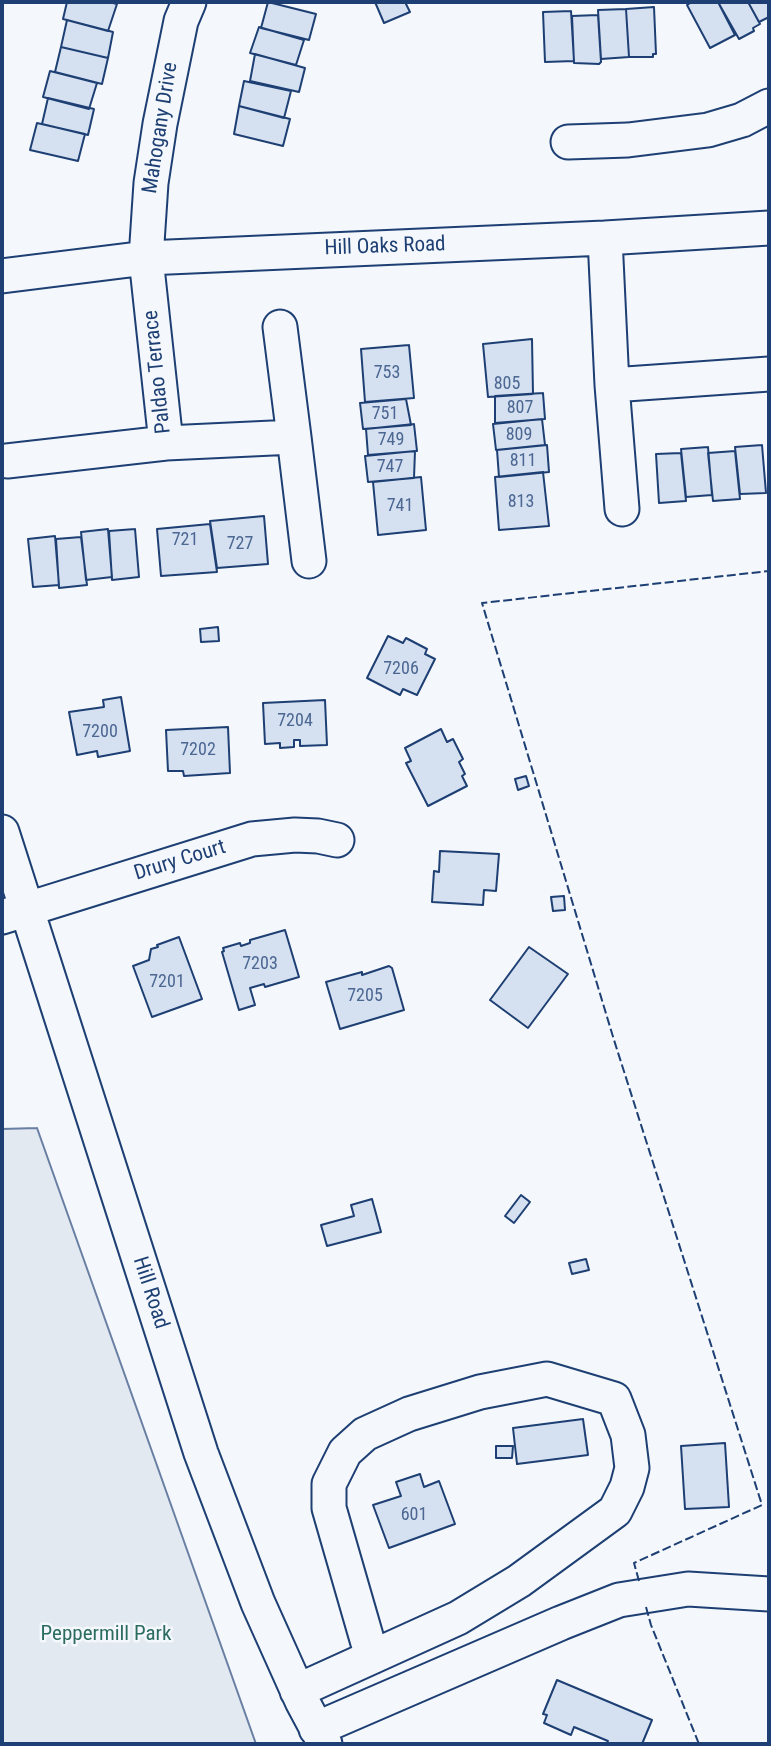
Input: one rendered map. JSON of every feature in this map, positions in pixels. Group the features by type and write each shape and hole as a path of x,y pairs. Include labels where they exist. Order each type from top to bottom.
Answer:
{"street":[{"name":"Mahogany Drive","path":"146,258 150,183 181,21 189,2"},
{"path":"568,142 628,140 708,130 742,120 769,106"},
{"name":"Hill Oaks Road","path":"2,276 146,258 606,238 769,228"},
{"path":"606,238 612,385 622,509"},
{"name":"Paldao Terrace","path":"146,258 166,443 294,437"},
{"path":"280,327 309,561"},
{"path":"612,385 769,374"},
{"path":"7,461 166,443"},
{"name":"Hill Road","path":"2,832 15,913 201,1453 245,1572 321,1737"},
{"name":"Drury Court","path":"15,913 252,839 295,835 337,840"},
{"path":"298,1691 458,1618 519,1581 615,1511 627,1488 632,1468 628,1435 614,1399 547,1379 480,1392 409,1414 365,1434 345,1452 329,1484 329,1508 372,1657"},
{"path":"321,1737 561,1623 620,1600 688,1589 769,1594"}],"green space":[{"name":"Peppermill Park","path":"37,1128 256,1744 2,1744 2,1129"}],"building":[{"path":"67,2 117,4 108,31 63,19"},
{"path":"268,2 316,14 309,40 261,28"},
{"path":"375,2 405,2 410,12 384,23"},
{"path":"692,2 718,2 735,35 710,48 687,5"},
{"path":"718,2 748,2 760,24 753,28 754,31 739,39"},
{"path":"748,2 769,2 769,17 759,22"},
{"path":"654,7 656,54 653,54 653,57 629,57 626,9"},
{"path":"626,9 629,57 601,59 598,10"},
{"path":"571,11 574,61 545,62 543,12"},
{"path":"598,15 601,62 574,63 572,16"},
{"path":"67,20 113,32 108,58 61,47"},
{"path":"259,27 304,40 296,65 250,53"},
{"path":"61,47 108,58 102,84 55,72"},
{"path":"255,54 305,68 299,92 250,81"},
{"path":"50,71 97,83 89,109 43,97"},
{"path":"244,81 291,91 284,118 239,106"},
{"path":"48,98 94,109 88,135 42,124"},
{"path":"239,106 290,119 283,146 234,134"},
{"path":"37,123 85,134 78,161 30,150"},
{"path":"532,339 533,394 488,397 483,344"},
{"path":"409,345 414,398 365,402 361,349"},
{"path":"543,393 545,419 495,423 495,396"},
{"path":"406,399 411,425 363,429 360,403"},
{"path":"542,419 545,445 496,450 493,424"},
{"path":"414,424 417,451 368,455 366,429"},
{"path":"547,445 549,472 499,477 497,450"},
{"path":"762,445 766,493 740,494 735,447"},
{"path":"708,447 712,495 686,497 681,449"},
{"path":"415,451 414,478 368,482 365,456"},
{"path":"735,451 740,499 713,501 708,453"},
{"path":"681,453 686,501 659,503 656,454"},
{"path":"543,472 549,526 499,530 495,477"},
{"path":"421,477 426,530 378,535 373,482"},
{"path":"264,516 268,564 217,568 210,521"},
{"path":"210,524 217,572 161,576 157,529"},
{"path":"108,529 112,577 86,580 81,532"},
{"path":"135,529 139,577 112,580 109,531"},
{"path":"55,536 59,585 33,587 28,539"},
{"path":"81,537 87,585 59,588 56,539"},
{"path":"218,627 219,641 201,642 200,629"},
{"path":"388,636 403,643 406,638 427,649 425,654 435,659 417,695 403,689 400,695 367,678"},
{"path":"121,697 130,751 98,757 97,751 77,755 69,712 104,707 103,700"},
{"path":"325,700 327,745 300,746 300,740 294,740 294,747 280,748 280,743 265,744 263,703"},
{"path":"228,727 230,773 184,776 183,771 168,771 166,730"},
{"path":"441,729 447,742 453,739 463,759 459,762 467,786 428,806 406,763 411,761 405,748"},
{"path":"526,776 529,786 518,790 515,779"},
{"path":"440,851 499,854 496,891 484,890 483,905 432,902 434,871 439,872"},
{"path":"564,896 565,910 553,911 551,897"},
{"path":"285,930 299,977 265,987 264,984 250,988 255,1005 239,1010 223,948 240,943 241,946 250,943 250,940"},
{"path":"179,937 202,999 152,1017 133,966 149,960 151,949 158,947 157,945"},
{"path":"529,947 568,974 528,1028 490,1000"},
{"path":"389,966 392,968 404,1010 340,1029 326,982"},
{"path":"521,1195 530,1202 514,1223 505,1216"},
{"path":"372,1199 381,1232 327,1246 321,1225 354,1216 351,1205"},
{"path":"586,1259 589,1270 572,1274 569,1263"},
{"path":"583,1419 588,1455 517,1464 513,1428"},
{"path":"725,1443 729,1507 685,1509 681,1446"},
{"path":"496,1446 513,1446 512,1458 496,1458"},
{"path":"420,1474 424,1487 439,1481 455,1524 389,1548 373,1505 401,1496 396,1482"},
{"path":"557,1680 652,1720 642,1744 606,1744 608,1741 574,1727 571,1735 544,1723 547,1715 543,1714"}],"fence":[{"path":"639,1581 634,1563 762,1505 614,1040 482,603 769,571"},
{"path":"646,1607 699,1744"}]}
